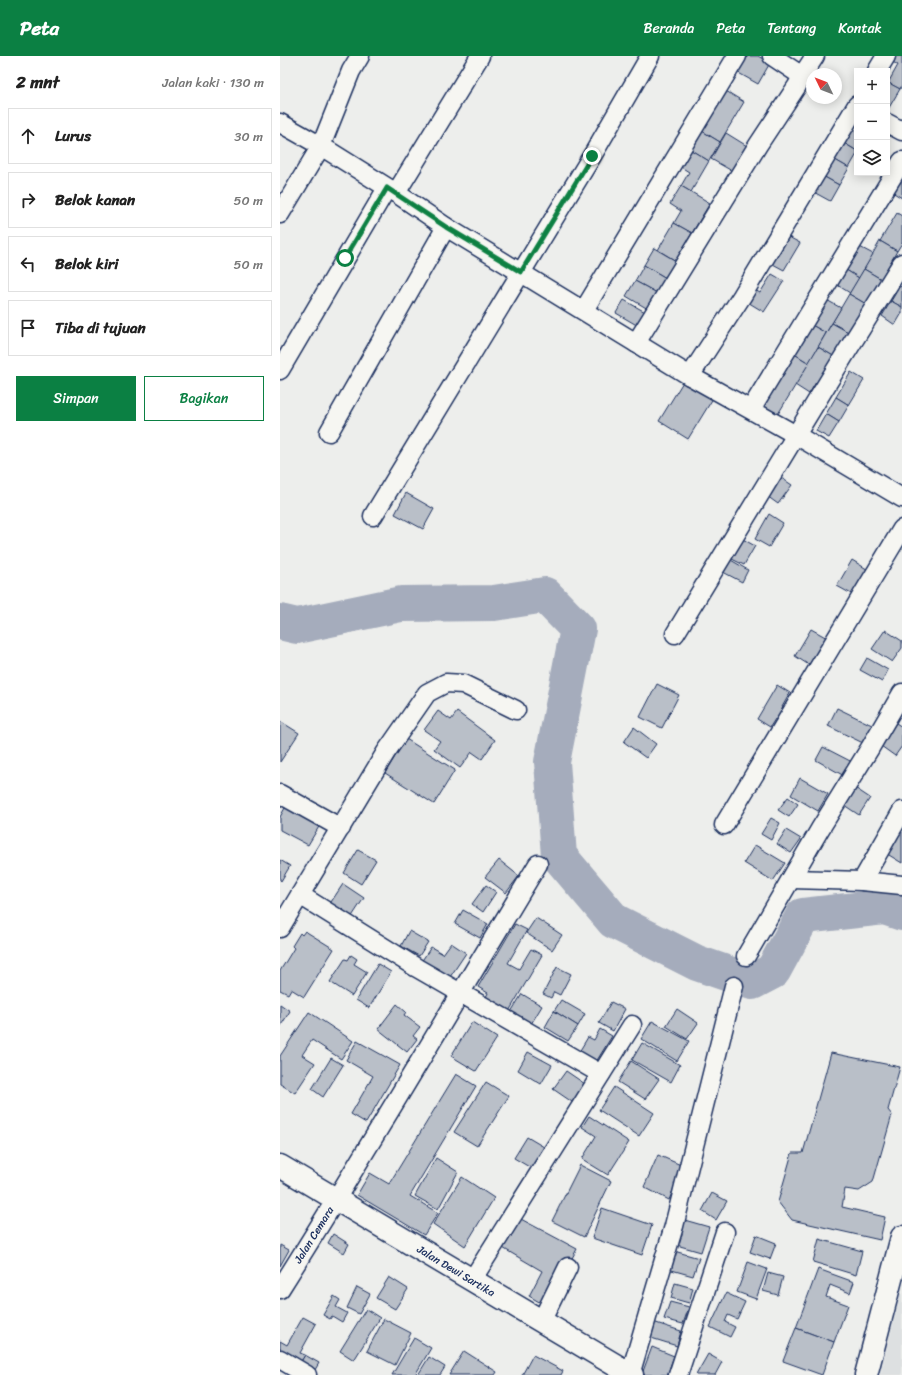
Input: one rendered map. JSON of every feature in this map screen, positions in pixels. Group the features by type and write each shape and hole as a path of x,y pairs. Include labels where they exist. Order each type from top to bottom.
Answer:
{"main road":[{"name":"Jalan Dewi Sartika","path":"280,1166 631,1375"},
{"path":"866,1375 902,1237"}],"street":[{"path":"280,214 321,146 351,72 360,56"},
{"path":"280,370 392,190 480,56"},
{"path":"373,516 592,156 650,56"},
{"path":"584,310 737,56"},
{"path":"772,56 802,76"},
{"path":"636,343 758,144 797,86 815,56"},
{"path":"879,68 886,56"},
{"path":"690,376 742,296 854,111"},
{"path":"280,123 321,146 392,190 446,227 690,376 751,409 902,498"},
{"path":"890,125 902,131"},
{"path":"751,409 902,161"},
{"path":"329,432 446,227"},
{"path":"675,634 902,263"},
{"path":"724,825 902,529"},
{"path":"280,928 386,752 427,693 446,683 463,684 516,710"},
{"path":"746,956 900,699"},
{"path":"280,794 341,828"},
{"path":"862,880 902,811"},
{"name":"Jalan Cemara","path":"280,1289 336,1200 538,864"},
{"path":"792,879 862,880 902,885"},
{"path":"300,895 417,968 601,1074"},
{"path":"631,1375 674,1226 734,986"},
{"path":"472,1280 632,1025"},
{"path":"678,1375 725,1232"},
{"path":"541,1322 568,1267"},
{"path":"280,1359 307,1375"}],"shaded area":[{"path":"902,1287 902,1375 880,1375"}],"building":[{"path":"744,56 758,56 770,63 758,84 735,71"},
{"path":"889,56 902,56 902,85 900,89 890,84 890,79 898,65 887,59"},
{"path":"890,84 900,89 890,106"},
{"path":"721,88 744,102 720,142 697,128"},
{"path":"848,125 854,129 854,149 839,140"},
{"path":"697,128 720,142 709,161 686,147"},
{"path":"726,133 747,146 732,171 711,159"},
{"path":"839,140 854,149 854,159 849,168 830,157"},
{"path":"686,147 709,161 691,192 681,186 689,172 676,164"},
{"path":"830,157 849,168 839,185 819,174"},
{"path":"902,163 902,198 887,189"},
{"path":"819,174 839,185 830,201 810,190"},
{"path":"681,186 710,203 692,233 674,223 681,211 670,204"},
{"path":"897,213 902,216 902,243 897,251 880,241"},
{"path":"674,223 692,233 676,261 658,250"},
{"path":"783,234 800,243 784,270 771,263"},
{"path":"880,241 897,251 881,279 864,269"},
{"path":"856,245 873,254 859,278 843,268"},
{"path":"654,248 676,261 666,278 644,265"},
{"path":"644,265 666,278 657,293 635,281"},
{"path":"843,268 859,278 850,293 834,283"},
{"path":"864,269 881,279 866,304 849,294"},
{"path":"772,274 784,281 764,312 746,301 753,289 760,293"},
{"path":"635,281 657,293 648,309 626,296"},
{"path":"900,286 902,287 902,307 891,301"},
{"path":"849,294 866,304 850,333 832,323"},
{"path":"823,298 841,308 826,333 808,323"},
{"path":"624,300 647,313 640,327 616,313"},
{"path":"891,301 902,307 902,313 895,325 882,316"},
{"path":"808,323 826,333 809,363 791,352"},
{"path":"832,323 850,333 835,357 818,347"},
{"path":"818,347 835,357 819,384 816,382 809,394 795,385"},
{"path":"791,352 809,363 778,414 760,404"},
{"path":"851,372 864,380 849,405 836,397"},
{"path":"686,377 715,395 688,439 659,421"},
{"path":"836,397 849,405 839,422 826,414"},
{"path":"826,414 839,422 829,438 816,431"},
{"path":"780,477 792,485 778,504 767,496"},
{"path":"406,493 434,509 423,529 395,514"},
{"path":"769,514 783,523 769,547 755,539"},
{"path":"741,538 755,546 744,565 730,558"},
{"path":"729,559 748,570 742,582 723,572"},
{"path":"852,560 870,571 855,596 837,586"},
{"path":"811,629 829,639 812,667 795,656"},
{"path":"885,630 902,641 902,648 892,662 872,649"},
{"path":"867,658 888,670 882,682 860,670"},
{"path":"657,684 679,695 662,728 640,717"},
{"path":"777,685 790,693 782,707 790,712 782,724 775,719 770,727 757,719"},
{"path":"837,708 874,726 865,744 828,726"},
{"path":"438,711 451,720 457,712 495,740 482,759 472,752 460,768 434,749 440,741 424,730"},
{"path":"280,721 299,733 280,762"},
{"path":"896,723 902,727 902,746 895,756 881,746"},
{"path":"634,727 656,744 646,758 624,742"},
{"path":"406,739 455,770 434,804 385,773"},
{"path":"823,747 854,763 846,777 816,760"},
{"path":"800,778 828,794 818,811 791,795"},
{"path":"855,788 870,798 859,815 844,805"},
{"path":"788,797 798,804 789,817 778,810"},
{"path":"286,806 320,825 308,845 280,830 280,817"},
{"path":"771,818 780,823 771,840 761,834"},
{"path":"786,830 801,839 791,853 777,844"},
{"path":"898,830 902,832 902,863 884,852"},
{"path":"755,845 785,863 773,881 744,863"},
{"path":"358,850 376,860 361,884 344,873"},
{"path":"280,860 290,866 281,881 280,880"},
{"path":"499,860 519,876 506,893 485,877"},
{"path":"343,884 364,898 349,921 327,908"},
{"path":"486,885 496,892 483,912 472,904"},
{"path":"463,910 488,924 480,938 455,924"},
{"path":"536,918 562,935 552,950 526,933"},
{"path":"515,924 527,930 508,963 519,969 531,949 542,955 508,1013 485,999 488,993 478,987"},
{"path":"305,931 334,949 304,997 291,989 288,994 280,990 280,971 294,948 292,946 300,933 302,935"},
{"path":"409,931 428,942 419,956 401,946"},
{"path":"451,943 466,953 448,980 421,962 431,947 443,954"},
{"path":"351,955 357,959 354,964 367,972 352,996 330,982 345,959 348,960"},
{"path":"378,964 391,972 369,1008 356,1000"},
{"path":"557,967 571,974 560,995 554,992 551,998 543,994"},
{"path":"522,994 542,1006 531,1024 511,1012"},
{"path":"561,1000 585,1014 578,1026 554,1011"},
{"path":"611,1002 625,1009 613,1031 599,1023"},
{"path":"280,1004 290,1011 280,1027"},
{"path":"397,1004 406,1012 404,1015 420,1027 413,1036 417,1039 407,1052 378,1029"},
{"path":"677,1009 698,1023 687,1039 666,1026"},
{"path":"554,1011 578,1026 568,1041 545,1027"},
{"path":"309,1012 353,1041 341,1059 312,1040 302,1055 315,1063 295,1093 280,1084 280,1056"},
{"path":"652,1021 689,1041 677,1061 641,1039"},
{"path":"472,1022 497,1038 476,1071 451,1056"},
{"path":"600,1029 612,1036 596,1062 579,1052 588,1037 594,1040"},
{"path":"357,1041 400,1065 366,1123 351,1114 373,1076 346,1060"},
{"path":"642,1043 680,1065 671,1082 632,1060"},
{"path":"528,1052 552,1065 541,1084 518,1070"},
{"path":"831,1053 900,1067 888,1110 892,1115 873,1182 859,1191 845,1189 842,1207 885,1217 880,1240 792,1220 778,1202 792,1153 803,1153"},
{"path":"331,1058 343,1065 323,1097 312,1089"},
{"path":"631,1061 659,1079 645,1099 618,1082"},
{"path":"566,1071 588,1086 575,1104 553,1089"},
{"path":"456,1074 476,1086 410,1196 438,1213 424,1235 357,1195 370,1173 389,1184"},
{"path":"486,1082 509,1096 477,1146 454,1132"},
{"path":"614,1087 654,1113 639,1136 599,1110"},
{"path":"589,1116 629,1142 608,1175 582,1159 596,1136 582,1127"},
{"path":"527,1137 549,1150 536,1171 514,1158"},
{"path":"658,1155 683,1166 669,1200 644,1187"},
{"path":"436,1158 458,1172 438,1209 415,1196"},
{"path":"580,1165 611,1181 584,1237 552,1221"},
{"path":"462,1177 494,1198 465,1246 433,1224"},
{"path":"712,1193 727,1201 716,1220 702,1211"},
{"path":"602,1208 652,1225 642,1255 592,1238"},
{"path":"519,1218 577,1249 546,1306 529,1296 542,1271 501,1247"},
{"path":"681,1219 709,1227 701,1252 673,1244"},
{"path":"333,1234 349,1244 344,1253 328,1243"},
{"path":"756,1235 776,1243 770,1259 750,1252"},
{"path":"819,1239 862,1251 856,1275 813,1262"},
{"path":"280,1245 289,1250 280,1266"},
{"path":"674,1251 699,1258 693,1276 668,1269"},
{"path":"748,1262 767,1269 756,1299 737,1292"},
{"path":"818,1269 854,1282 850,1293 830,1285 826,1297 848,1305 834,1342 796,1328"},
{"path":"768,1273 783,1277 778,1295 763,1291"},
{"path":"389,1277 408,1289 395,1309 376,1298"},
{"path":"675,1283 693,1288 689,1303 671,1298"},
{"path":"357,1287 370,1294 359,1314 347,1308"},
{"path":"726,1293 745,1302 737,1319 728,1315 725,1322 735,1327 730,1337 710,1327"},
{"path":"334,1296 340,1300 336,1307 347,1313 342,1322 332,1316 330,1319 323,1315"},
{"path":"670,1302 689,1307 683,1324 664,1319"},
{"path":"366,1309 380,1318 354,1360 340,1351"},
{"path":"303,1317 316,1324 300,1353 305,1355 297,1368 280,1358 280,1341 287,1345"},
{"path":"384,1319 411,1333 395,1365 367,1351"},
{"path":"653,1322 681,1331 677,1346 648,1337"},
{"path":"796,1328 834,1342 822,1375 783,1361"},
{"path":"414,1338 431,1348 415,1375 392,1375"},
{"path":"652,1347 674,1356 667,1375 642,1374"},
{"path":"464,1351 497,1372 495,1375 449,1375"},
{"path":"708,1354 722,1362 715,1375 696,1375"},
{"path":"305,1355 319,1363 312,1375 297,1368"},
{"path":"533,1355 563,1371 561,1375 522,1375"},
{"path":"429,1357 445,1367 440,1375 418,1375"}],"waterway":[{"path":"280,622 297,626 401,604 494,603 545,595 578,629 552,762 559,856 614,921 697,963 752,982 773,971 803,916 884,907 902,913"}],"route":[{"path":"345,258 387,188 446,227 521,272 592,156"}]}
